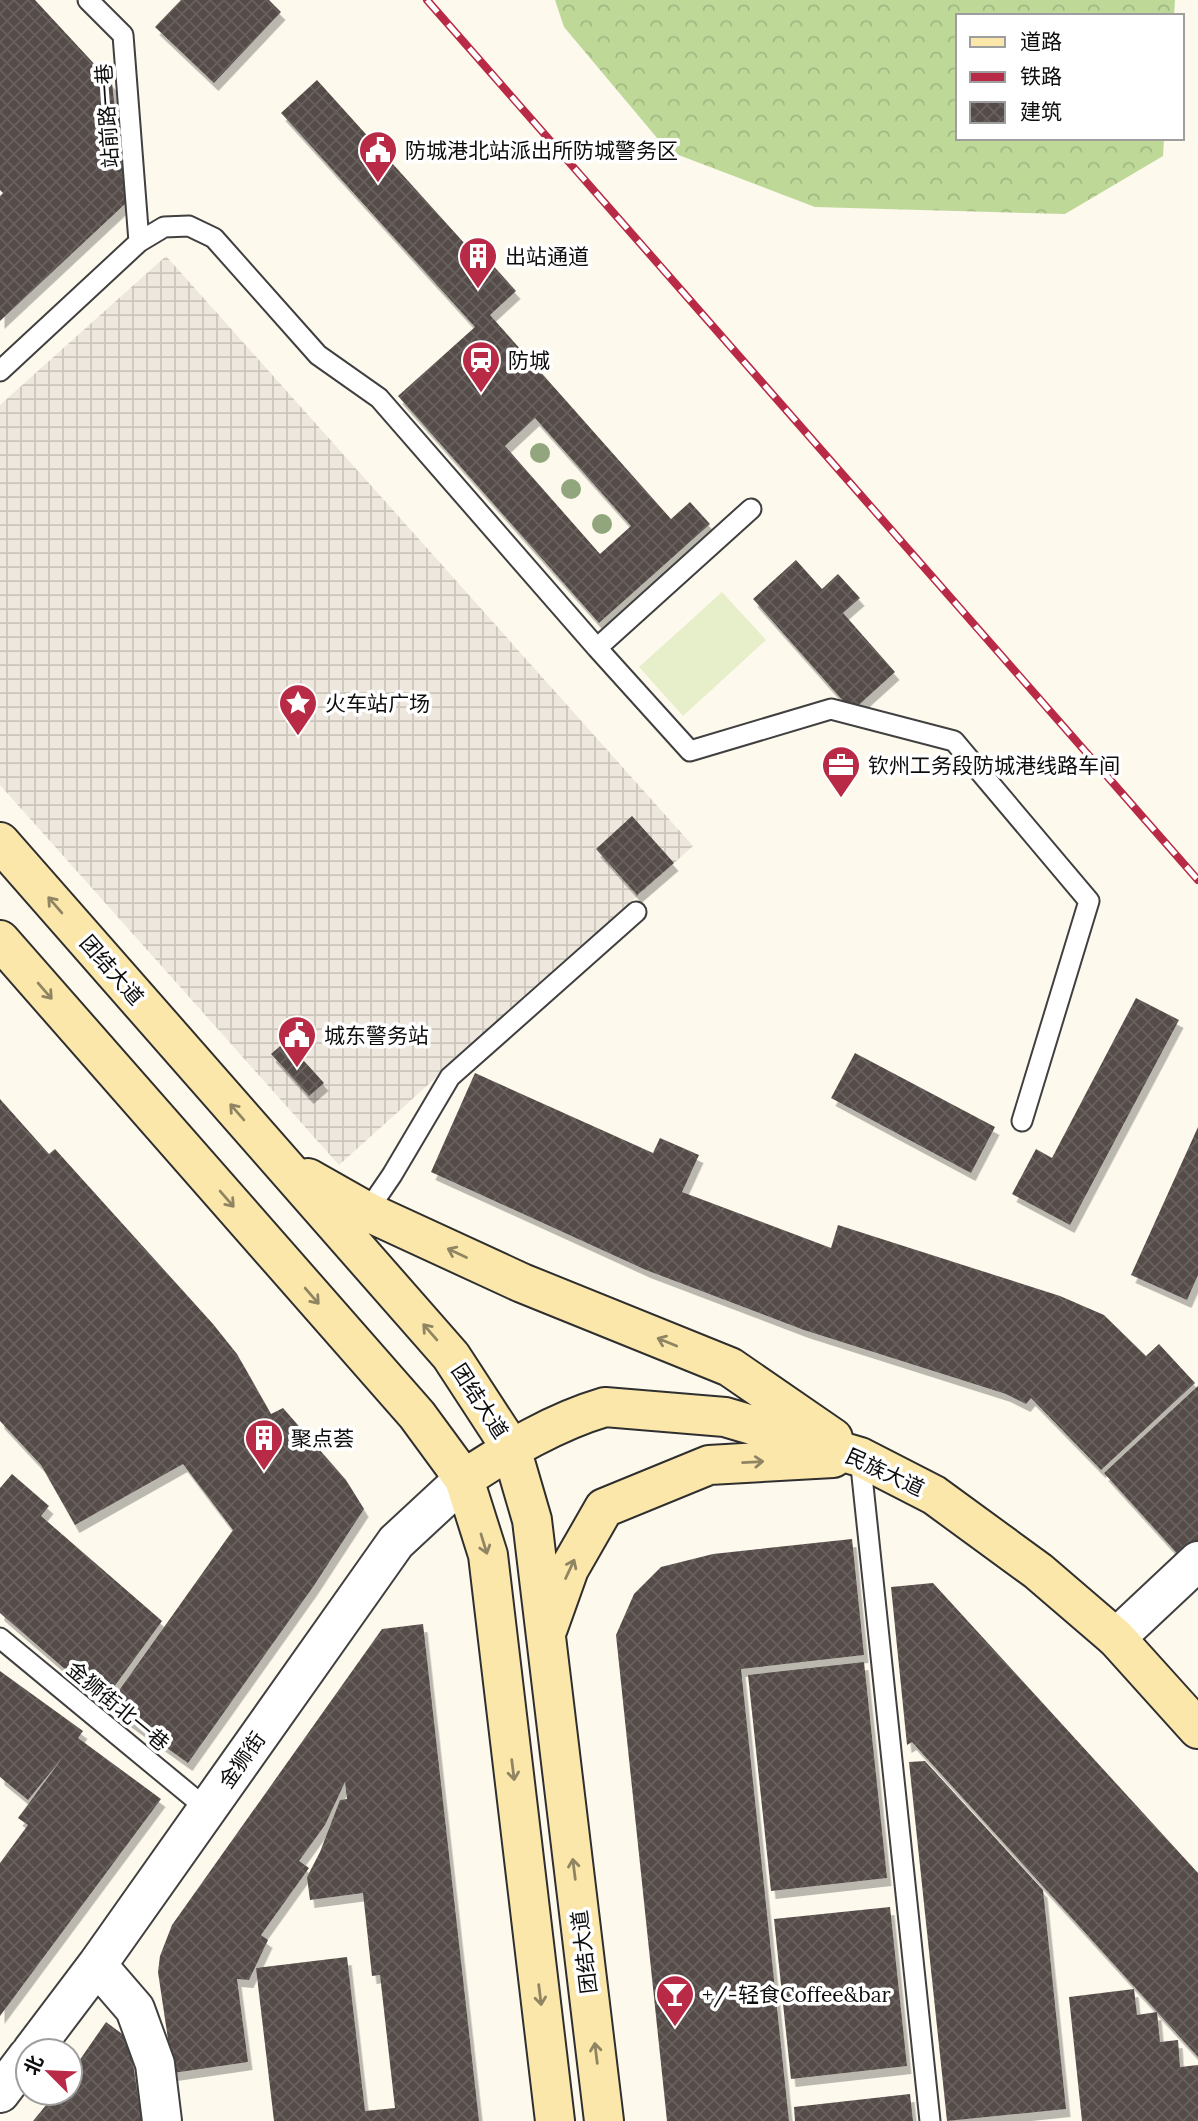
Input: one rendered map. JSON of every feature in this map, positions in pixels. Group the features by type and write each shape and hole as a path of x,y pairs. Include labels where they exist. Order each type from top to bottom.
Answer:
{"main road":[{"name":"团结大道","path":"0,842 282,1164 356,1223 451,1356 511,1448 532,1520 604,2121"},
{"path":"0,940 416,1415 464,1479 488,1555 555,2121"},
{"name":"团结大道","path":"356,1223 522,1283 730,1367 860,1457"},
{"name":"民族大道","path":"464,1479 511,1448 605,1407 725,1417 860,1457 934,1495 1038,1571 1115,1638 1198,1729"},
{"path":"546,1633 569,1569 604,1508 709,1465 860,1457"}],"street":[{"name":"金狮街","path":"43,2037 97,1965 396,1542 464,1479"},
{"path":"1115,1638 1198,1561"},
{"path":"97,1965 135,2009 155,2064 163,2121"},
{"path":"0,2094 14,2075"}],"lane":[{"name":"站前路一巷","path":"88,0 124,35 139,242"},
{"path":"0,371 139,242 164,227 189,226 214,237 318,355 379,398 690,751 831,709 954,741 1089,901 1022,1121"},
{"path":"597,648 751,509"},
{"path":"356,1223 450,1077 636,912"},
{"path":"860,1457 930,2121"},
{"name":"金狮街北一巷","path":"0,1638 207,1809"}],"green space":[{"path":"555,0 1175,0 1174,14 956,14 956,140 1164,140 1163,156 1065,214 815,207 668,151 564,27"},
{"path":"722,592 766,640 683,716 639,667"}],"shaded area":[{"name":"火车站广场","path":"166,256 693,846 339,1165 0,785 0,405"}],"building":[{"path":"0,0 35,0 112,83 126,203 0,321 0,196 3,193 0,190"},
{"path":"181,0 269,0 281,12 214,83 155,27"},
{"path":"317,80 475,255 480,251 516,291 490,315 671,519 690,502 710,524 599,623 398,396 475,327 281,113","holes":["535,418 631,526 600,554 505,446"]},
{"path":"796,560 822,589 838,574 860,598 843,613 895,672 852,711 753,599"},
{"path":"632,816 674,863 637,895 596,849"},
{"path":"1136,998 1179,1020 1070,1225 1012,1194 1036,1149 1052,1158"},
{"name":"城东警务站","path":"286,1041 324,1083 309,1096 271,1054"},
{"path":"855,1053 995,1127 971,1173 831,1098"},
{"path":"475,1073 653,1153 660,1138 699,1155 682,1192 831,1248 838,1225 1060,1296 1104,1315 1146,1356 1159,1344 1195,1383 1101,1470 1031,1398 1026,1404 1006,1394 804,1330 646,1270 431,1172"},
{"path":"0,1099 49,1154 55,1149 213,1324 237,1354 271,1414 283,1408 346,1480 364,1509 313,1587 188,1763 108,1706 233,1530 183,1464 75,1525 41,1465 0,1421"},
{"path":"1198,1127 1198,1275 1187,1300 1131,1275"},
{"path":"1198,1386 1198,1548 1184,1561 1104,1473"},
{"path":"12,1474 49,1506 41,1516 162,1621 103,1702 0,1613 0,1488"},
{"path":"852,1539 864,1655 741,1669 789,2121 667,2121 616,1635 634,1594 661,1567 713,1554"},
{"path":"933,1583 1198,1873 1198,2057 912,1742 907,1745 891,1587"},
{"path":"423,1624 479,2121 274,2121 256,1968 347,1957 365,2111 395,2108 380,1975 372,1976 363,1893 310,1900 307,1877 320,1852 340,1800 347,1799 345,1782 325,1825 299,1861 309,1868 261,1935 268,1940 249,1980 237,1979 248,2062 173,2073 158,1972 160,1956 172,1925 382,1629"},
{"path":"864,1662 887,1878 771,1891 748,1675"},
{"path":"0,1671 83,1731 78,1738 161,1799 0,2016 0,1863 28,1825 18,1818 63,1757 28,1800 0,1777"},
{"path":"925,1761 1043,1890 1066,2109 947,2121 909,1762"},
{"path":"890,1907 907,2066 791,2079 774,1919"},
{"path":"1134,1989 1137,2015 1157,2012 1160,2042 1178,2040 1180,2067 1198,2065 1198,2121 1082,2121 1069,1997"},
{"path":"106,2022 129,2039 142,2121 33,2121 44,2107 84,2107 84,2054"},
{"path":"910,2094 913,2121 795,2121 794,2107"}],"railway":[{"path":"427,0 1198,880"}],"place":[{"name":"防城港北站派出所防城警务区","path":"378,184"},
{"name":"出站通道","path":"478,290"},
{"name":"防城","path":"481,394"},
{"name":"火车站广场","path":"298,737"},
{"name":"钦州工务段防城港线路车间","path":"841,799"},
{"name":"城东警务站","path":"297,1069"},
{"name":"聚点荟","path":"264,1472"},
{"name":"+/-轻食Coffee&bar","path":"675,2028"}]}
